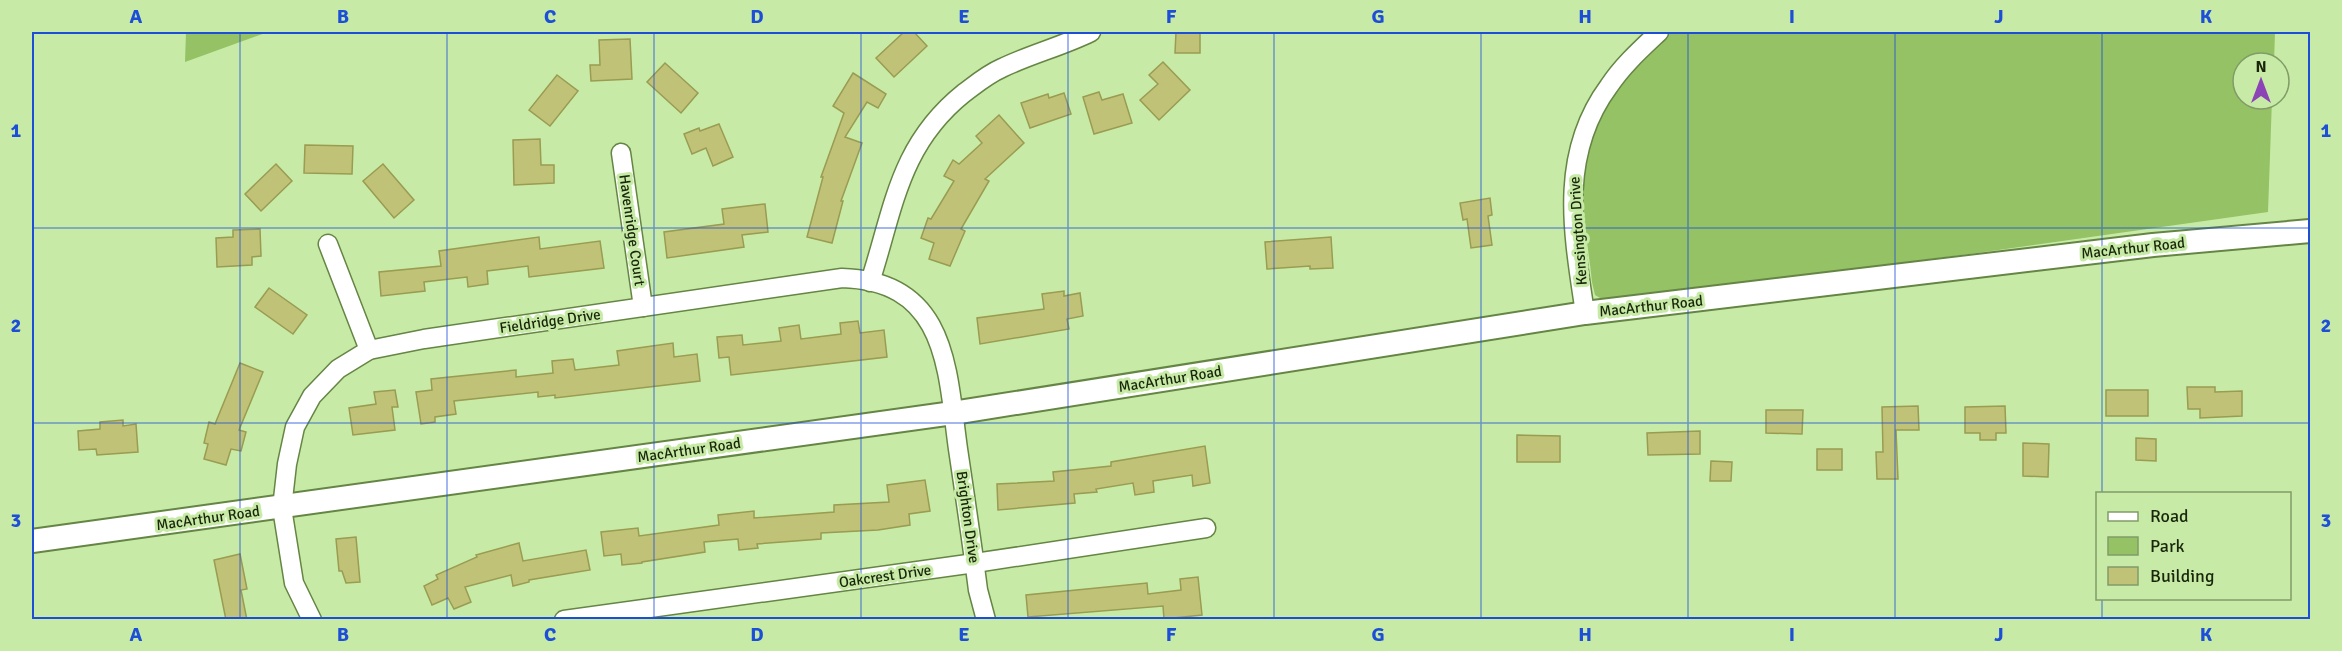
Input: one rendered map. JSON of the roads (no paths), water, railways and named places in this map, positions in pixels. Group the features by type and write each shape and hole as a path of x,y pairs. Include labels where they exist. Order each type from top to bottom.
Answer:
{"street":[{"path":"870,282 896,190 908,162 935,120 981,80 1001,68 1092,32"},
{"name":"Kensington Drive","path":"1585,313 1575,237 1572,190 1581,138 1607,88 1632,57 1659,32"},
{"name":"Havenridge Court","path":"621,153 644,307"},
{"name":"MacArthur Road","path":"32,541 953,413 1585,313 2153,245 2310,231"},
{"path":"328,244 369,350"},
{"name":"Fieldridge Drive","path":"312,620 294,583 282,508 290,446 302,412 323,383 338,369 369,350 424,339 842,278 883,285 908,299 933,327 943,350 953,413"},
{"name":"Brighton Drive","path":"953,413 978,590 986,620"},
{"name":"Oakcrest Drive","path":"564,620 975,563 1206,528"}]}
